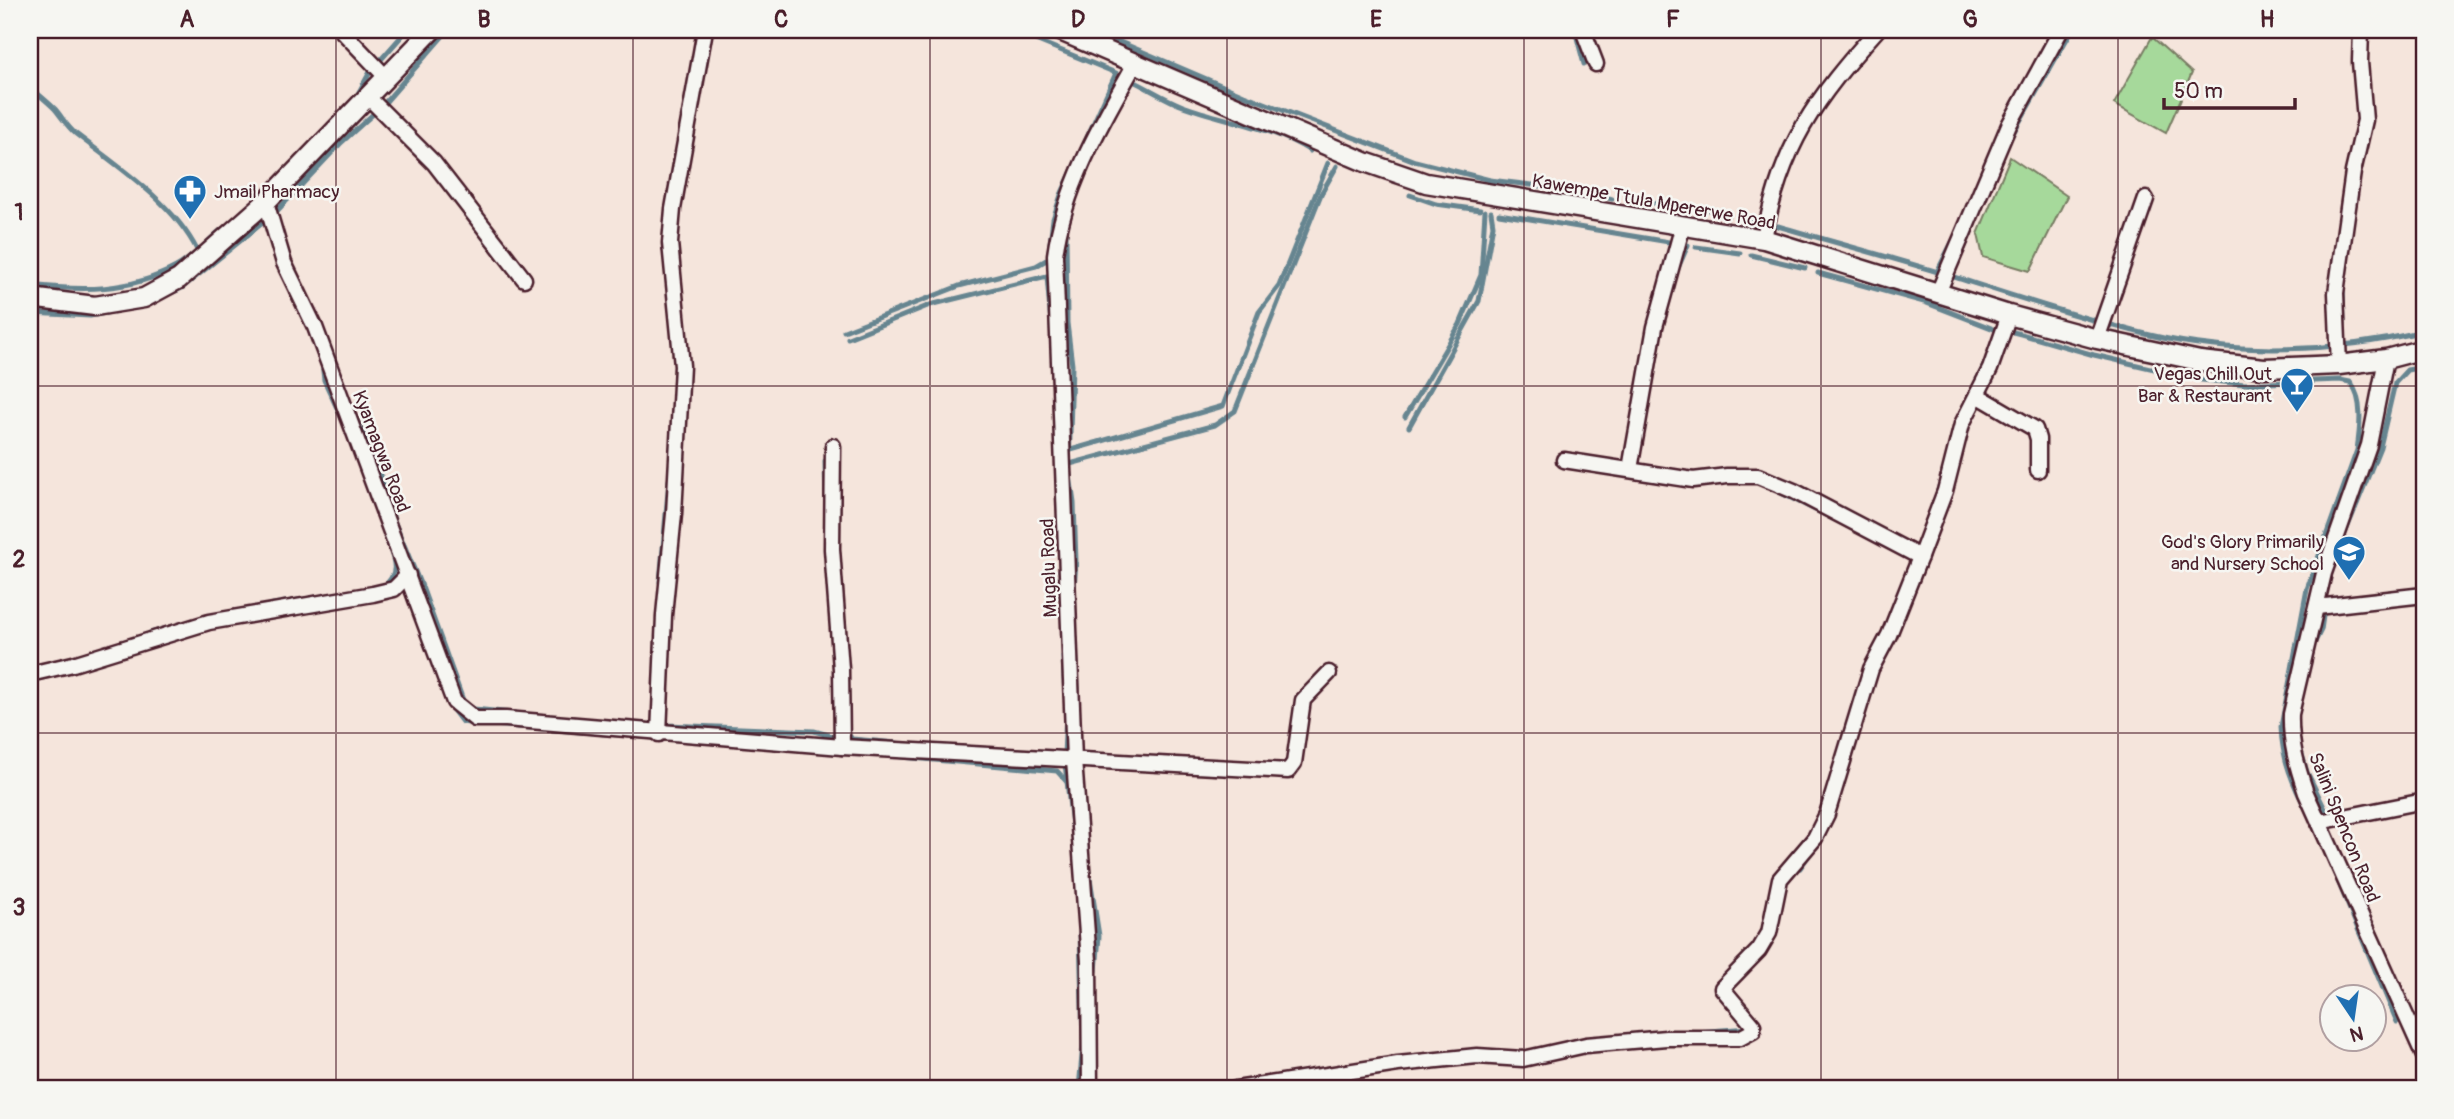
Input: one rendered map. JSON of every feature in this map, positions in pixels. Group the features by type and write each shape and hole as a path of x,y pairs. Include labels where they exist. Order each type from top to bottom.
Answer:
{"street":[{"path":"341,30 386,77"},
{"path":"30,298 95,306 144,298 179,279 266,202 432,30"},
{"path":"705,30 673,209 670,243 682,366 674,514 664,615 659,734 842,747 1288,771 1294,763 1303,700 1329,673"},
{"path":"1583,30 1596,64"},
{"path":"1764,239 1771,195 1794,140 1824,91 1877,30"},
{"path":"1938,293 2009,125 2061,30"},
{"path":"2339,365 2336,293 2353,173 2365,120 2361,30"},
{"name":"Kawempe Ttula Mpererwe Road","path":"1069,32 1365,162 1426,183 1764,239 2009,315 2097,339 2200,361 2264,368 2339,365 2386,359 2424,349"},
{"name":"Mugalu Road","path":"1090,1089 1089,961 1074,760 1055,256 1066,208 1098,129 1136,62"},
{"path":"368,97 409,135 434,163 524,279"},
{"path":"2097,339 2146,199"},
{"name":"Kyamagwa Road","path":"266,202 284,263 315,327 454,702 464,713 475,719 506,719 659,734"},
{"path":"1630,469 1655,327 1684,225"},
{"path":"1236,1089 1398,1064 1476,1056 1523,1059 1586,1045 1666,1038 1740,1038 1753,1031 1753,1025 1721,988 1764,942 1774,913 1775,892 1780,879 1815,838 1827,814 1871,669 1889,635 1920,557 1945,491 1962,424 1990,369 2009,315"},
{"name":"Salini Spencon Road","path":"2386,359 2369,445 2324,573 2291,714 2290,734 2294,755 2319,822 2419,1030 2424,1056"},
{"path":"1977,395 2035,429 2038,439 2038,470"},
{"path":"834,446 832,549 841,669 842,747"},
{"path":"1564,460 1693,480 1727,476 1766,479 1920,557"},
{"path":"30,674 73,664 209,622 394,589 408,575"},
{"path":"2317,607 2424,595"},
{"path":"2319,822 2424,801"}],"green space":[{"path":"2152,37 2192,73 2166,133 2114,104"},
{"path":"2010,157 2067,196 2030,271 1983,257 1978,234"}],"waterway":[{"path":"354,101 370,72 407,30"},
{"path":"169,294 182,288 276,212 340,144 382,106 448,30"},
{"path":"844,331 959,286 1036,266 1048,259 1053,219 1061,195 1116,73 1011,30"},
{"path":"1092,30 1244,95 1415,161 1490,180 1540,186"},
{"path":"1575,30 1584,64"},
{"path":"2012,135 2072,30"},
{"path":"1128,82 1129,79 1183,106 1280,136 1310,151"},
{"path":"30,87 55,109 73,131 159,201 174,216 197,250"},
{"path":"1071,450 1223,406 1259,312 1279,286 1328,163"},
{"path":"1070,464 1215,425 1235,411 1321,194 1337,166"},
{"path":"1558,189 1572,190"},
{"path":"1595,194 1612,199"},
{"path":"1410,195 1436,204 1480,210"},
{"path":"1634,200 1690,208"},
{"path":"460,207 488,244"},
{"path":"1405,417 1460,324 1481,275 1485,211"},
{"path":"1711,211 1729,215"},
{"path":"1409,427 1479,301 1493,225 1491,212"},
{"path":"1499,214 1675,243"},
{"path":"1744,219 1760,221"},
{"path":"1963,251 1974,225"},
{"path":"1778,226 1930,269 2100,322 2183,342 2287,349 2357,343 2424,331"},
{"path":"30,285 87,289 141,281 176,267 222,229"},
{"path":"1066,232 1067,323 1072,365 1069,468 1074,503 1074,588"},
{"path":"1937,272 1953,240"},
{"path":"1678,268 1688,245"},
{"path":"1696,247 1740,253"},
{"path":"1751,255 1805,268"},
{"path":"1818,273 1924,302 1999,331"},
{"path":"848,338 930,305 1047,276 1052,336"},
{"path":"2343,285 2344,324"},
{"path":"30,313 90,316 127,309"},
{"path":"2007,335 2009,331 2094,355 2202,380 2245,384 2340,380 2350,382 2357,397 2360,414 2357,450 2307,589 2281,727 2289,772 2308,813"},
{"path":"1973,388 1987,359"},
{"path":"322,362 324,380 343,421"},
{"path":"2340,546 2380,447 2395,383 2407,370 2424,367"},
{"path":"1624,467 1640,375"},
{"path":"355,416 379,469 395,523 421,586"},
{"path":"825,461 826,506"},
{"path":"1936,497 1946,463"},
{"path":"660,582 669,480"},
{"path":"1777,491 1847,526"},
{"path":"383,587 394,570 386,538"},
{"path":"1060,570 1061,598"},
{"path":"422,587 421,584 464,703 474,709 523,714"},
{"path":"273,604 329,595"},
{"path":"2313,646 2321,630 2324,609"},
{"path":"1075,622 1078,689"},
{"path":"150,633 178,625"},
{"path":"1063,657 1065,696"},
{"path":"449,705 462,722 476,724"},
{"path":"1066,713 1064,755 1074,843"},
{"path":"664,721 667,725 814,731 836,737"},
{"path":"493,725 717,743"},
{"path":"845,730 852,739 897,743"},
{"path":"2301,751 2307,772 2328,815 2332,815"},
{"path":"901,757 1057,771 1067,782"},
{"path":"1800,868 1812,851"},
{"path":"1087,859 1099,936 1096,971"},
{"path":"2332,867 2397,1022"},
{"path":"2355,885 2382,947"},
{"path":"1079,1089 1083,1044 1080,933"},
{"path":"1696,1032 1749,1028"},
{"path":"1422,1055 1468,1051"},
{"path":"1197,1089 1236,1084"}],"place":[{"name":"Jmail Pharmacy","path":"190,221"},
{"name":"Vegas Chill Out Bar & Restaurant","path":"2297,414"},
{"name":"God's Glory Primarily and Nursery School","path":"2349,582"}]}
